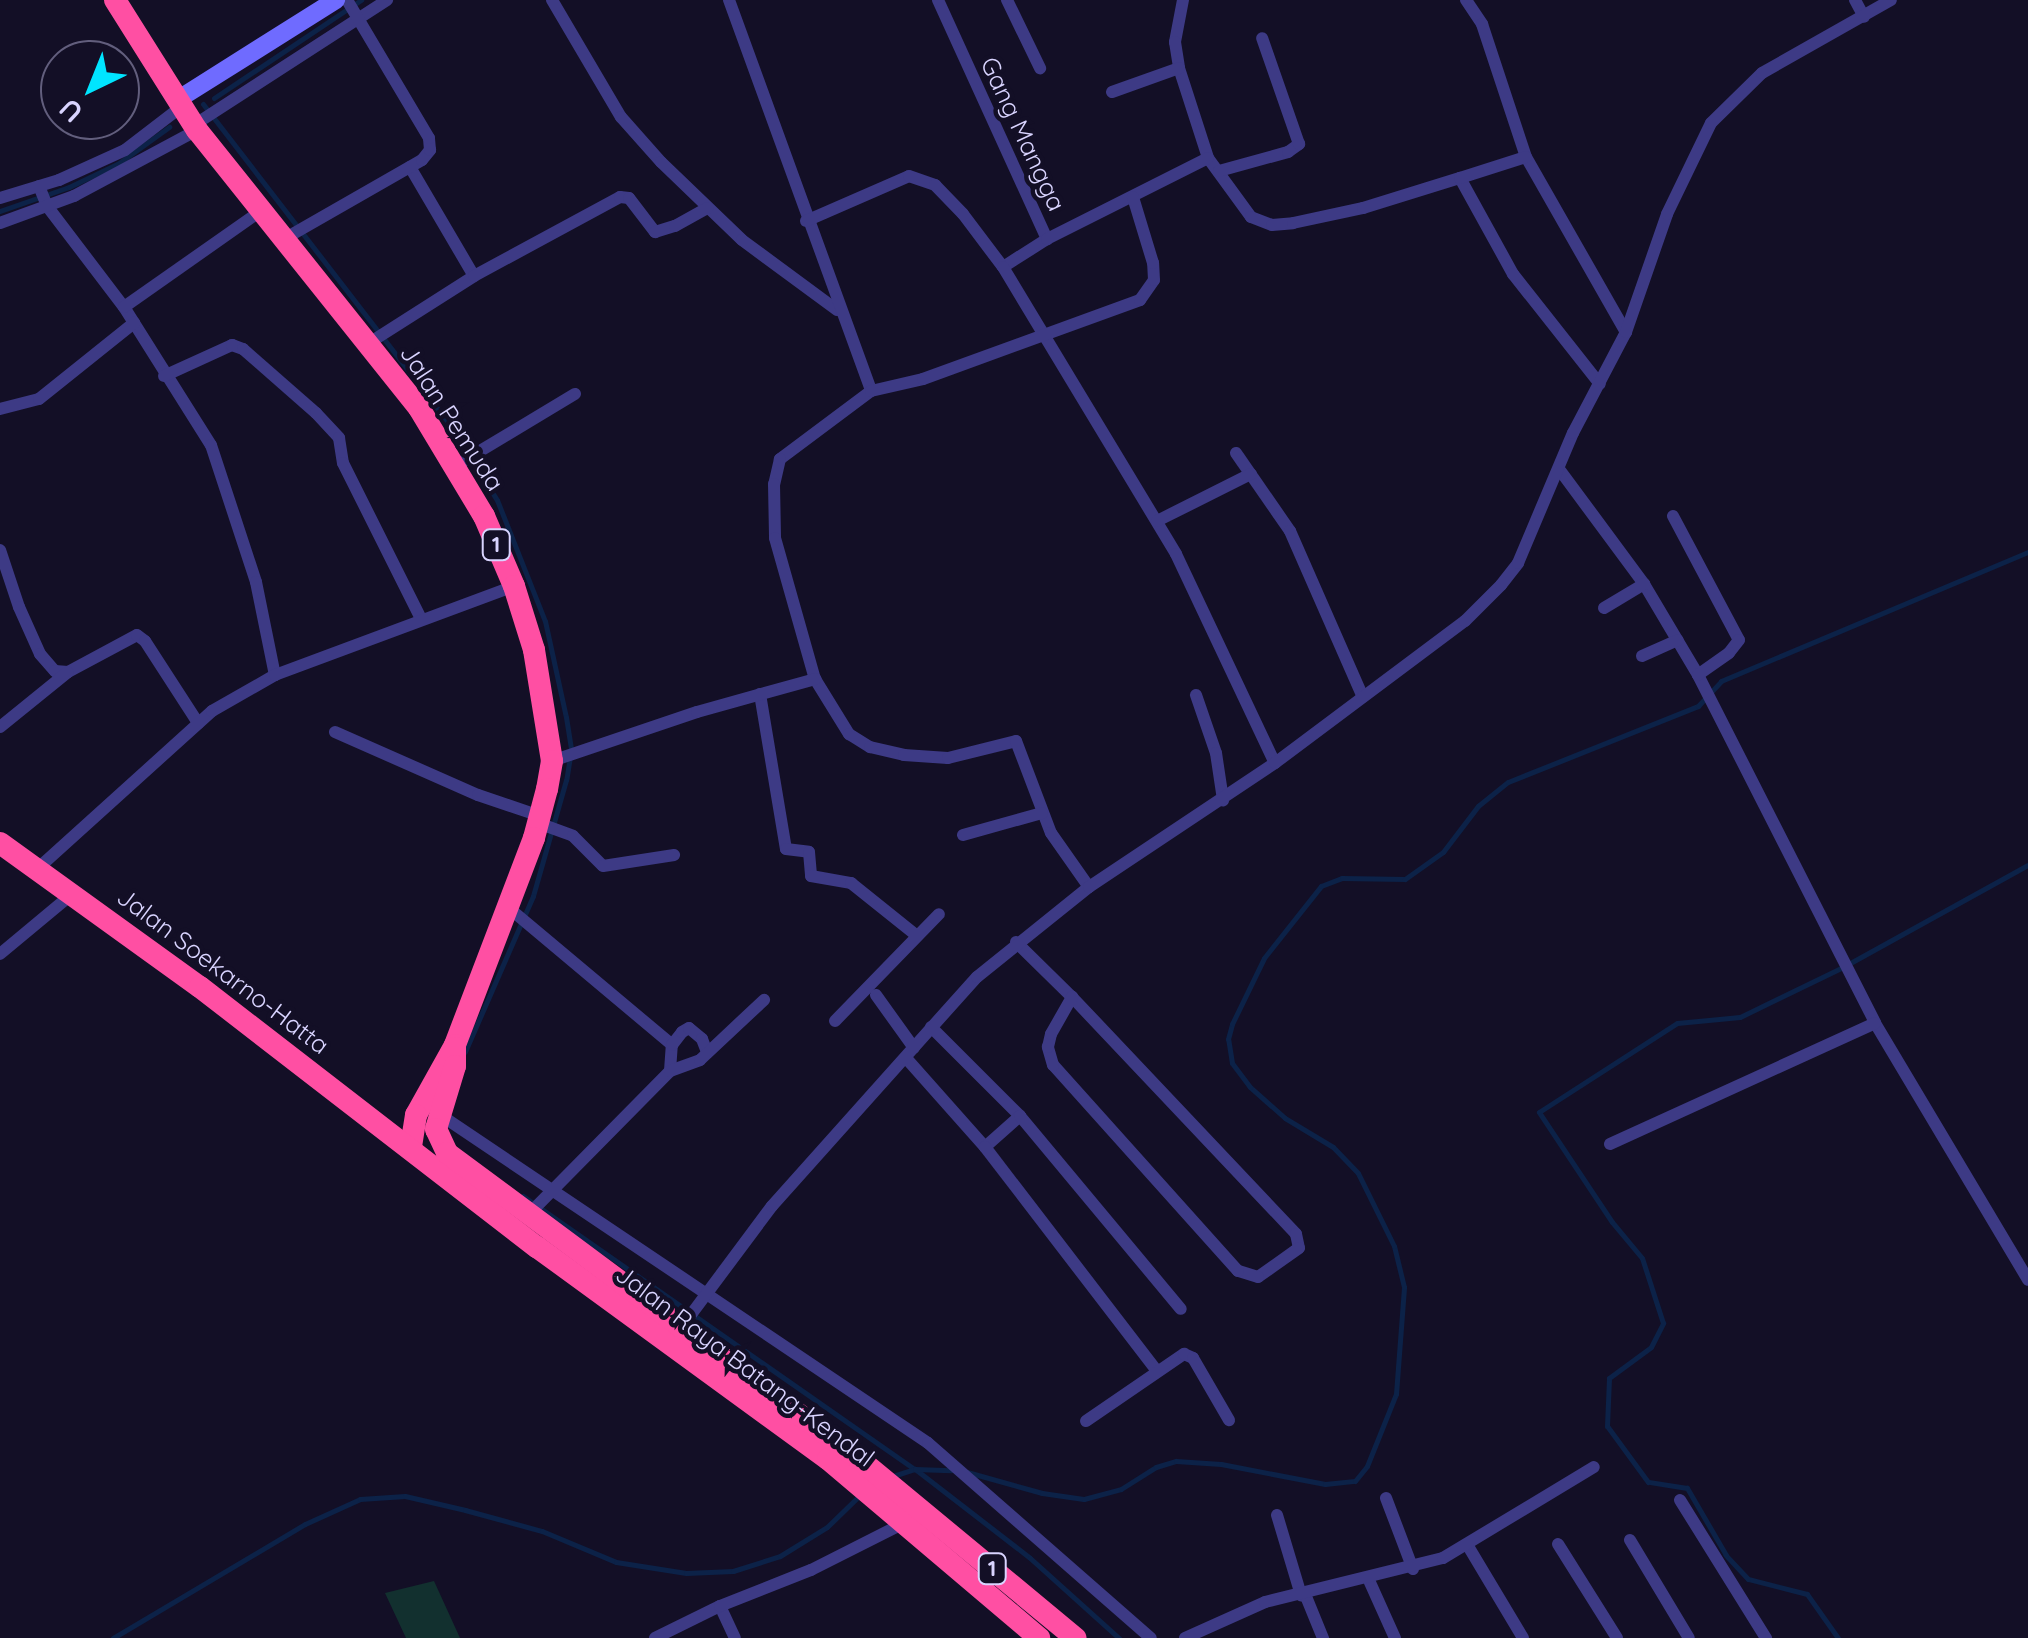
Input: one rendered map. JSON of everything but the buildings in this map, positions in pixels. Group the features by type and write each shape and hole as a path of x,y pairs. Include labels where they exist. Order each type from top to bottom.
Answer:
{"highway":[{"name":"Jalan Pemuda","path":"115,0 262,210 291,234 373,340 458,465 514,586 534,650 556,759 542,822 513,911 455,1044 442,1060 416,1115 411,1148"},
{"name":"Jalan Soekarno-Hatta","path":"0,843 411,1148"},
{"name":"Jalan Pemuda","path":"447,1154 436,1129 455,1066 455,1044"},
{"name":"Jalan Raya Batang-Kendal","path":"411,1148 537,1247 853,1467"},
{"name":"Jalan Raya Batang-Kendal","path":"447,1154 682,1327 853,1467 1039,1638"},
{"name":"Jalan Raya Batang-Kendal","path":"902,1513 1075,1638"}],"street":[{"path":"0,198 42,196 193,115 349,6 387,0"},
{"path":"552,0 621,118 742,240 838,311"},
{"path":"729,0 838,311 871,391"},
{"name":"Gang Mangga","path":"938,0 1047,239 1003,267"},
{"path":"1007,0 1040,68"},
{"path":"1183,0 1176,42 1180,68 1208,158 1251,217 1272,225 1362,208 1526,157"},
{"path":"1466,0 1482,24 1526,157 1626,332"},
{"path":"1855,0 1864,17"},
{"path":"682,1327 705,1290 772,1206 930,1027 1016,942 1089,887 1275,764 1465,621 1501,585 1518,563 1626,332 1666,214 1711,123 1762,73 1891,0"},
{"path":"0,223 42,196 193,115 349,6"},
{"path":"291,234 427,154 429,138 349,6"},
{"path":"1218,171 1288,152 1298,144 1262,38"},
{"path":"1112,92 1180,68"},
{"path":"1047,239 1208,158"},
{"path":"410,167 474,276"},
{"path":"806,221 896,181 919,178 935,186 963,214 1003,267 1157,521 1275,764"},
{"path":"1460,178 1513,274 1600,384"},
{"path":"42,196 124,307 211,445 256,582 275,675"},
{"path":"373,340 474,276 620,197 629,198 655,232 708,208"},
{"path":"1089,887 1042,813 1016,740 948,758 904,756 870,747 849,734 814,679 775,538 774,484 780,458 871,391 922,379 1124,307 1148,291 1154,280 1153,262 1133,197"},
{"path":"124,307 262,210"},
{"path":"0,409 39,399 134,323"},
{"path":"164,376 232,345 243,349 316,413 339,438 343,464 420,617"},
{"path":"458,465 575,394"},
{"path":"1236,453 1290,531 1363,698"},
{"path":"1559,469 1644,584 1678,640 1874,1023 2028,1280"},
{"path":"1157,521 1251,474"},
{"path":"1673,516 1739,640 1701,681"},
{"path":"0,550 40,654 54,671 68,672"},
{"path":"1604,608 1644,584"},
{"path":"36,872 198,723 275,675 420,617 514,586"},
{"path":"0,727 68,672 130,635 137,635 198,723"},
{"path":"1642,656 1678,640"},
{"path":"556,759 814,679"},
{"path":"760,694 786,849 809,852 810,876 850,883 916,934"},
{"path":"1196,695 1216,753 1222,800"},
{"path":"335,732 574,836 603,866 674,855"},
{"path":"963,834 1042,813"},
{"path":"0,954 72,894"},
{"path":"513,911 672,1045"},
{"path":"835,1021 938,914"},
{"path":"1016,942 1072,997 1296,1234 1299,1248 1258,1278 1238,1271 1052,1065 1048,1046 1051,1034 1072,997"},
{"path":"876,995 910,1053 1156,1370"},
{"path":"530,1212 670,1071 707,1052 764,1000"},
{"path":"1610,1144 1874,1023"},
{"path":"930,1027 1020,1116 1181,1309"},
{"path":"670,1071 672,1045 689,1028 702,1039 707,1052"},
{"path":"439,1114 549,1193 705,1290 949,1460 1151,1638"},
{"path":"985,1147 1020,1116"},
{"path":"1086,1421 1181,1355 1190,1355 1228,1420"},
{"path":"1185,1638 1243,1610 1412,1569 1468,1546 1594,1467"},
{"path":"1386,1498 1412,1569"},
{"path":"1680,1500 1766,1638"},
{"path":"655,1638 720,1606 811,1570 902,1513"},
{"path":"1277,1515 1303,1594 1323,1638"},
{"path":"1630,1540 1689,1638"},
{"path":"1558,1544 1617,1638"},
{"path":"1468,1546 1523,1638"},
{"path":"1368,1578 1395,1638"},
{"path":"720,1606 735,1638"}],"green space":[{"path":"434,1581 460,1638 406,1638 385,1593"}],"waterway":[{"path":"214,98 361,0"},
{"path":"203,104 448,422 497,500 545,621 571,750 566,780 533,896 465,1052"},
{"path":"0,211 69,187 119,163 169,127"},
{"path":"967,1472 1042,1493 1084,1499 1121,1489 1156,1467 1176,1461 1221,1464 1325,1484 1355,1481 1367,1466 1396,1394 1404,1287 1394,1246 1358,1173 1333,1147 1285,1118 1250,1087 1232,1063 1228,1039 1232,1024 1264,958 1321,886 1342,878 1405,879 1443,852 1478,806 1508,782 1698,706 1721,681 2028,552"},
{"path":"1838,1638 1807,1594 1748,1579 1726,1555 1687,1488 1648,1482 1607,1426 1609,1378 1651,1347 1663,1323 1642,1258 1612,1222 1539,1112 1677,1023 1740,1017 1843,967 2028,865"},
{"path":"523,1196 915,1469 1030,1558 1119,1638"},
{"path":"893,1476 915,1469 951,1470"},
{"path":"113,1638 305,1524 360,1499 405,1496 542,1531 616,1562 686,1573 733,1571 780,1556 827,1527 858,1497"}]}
